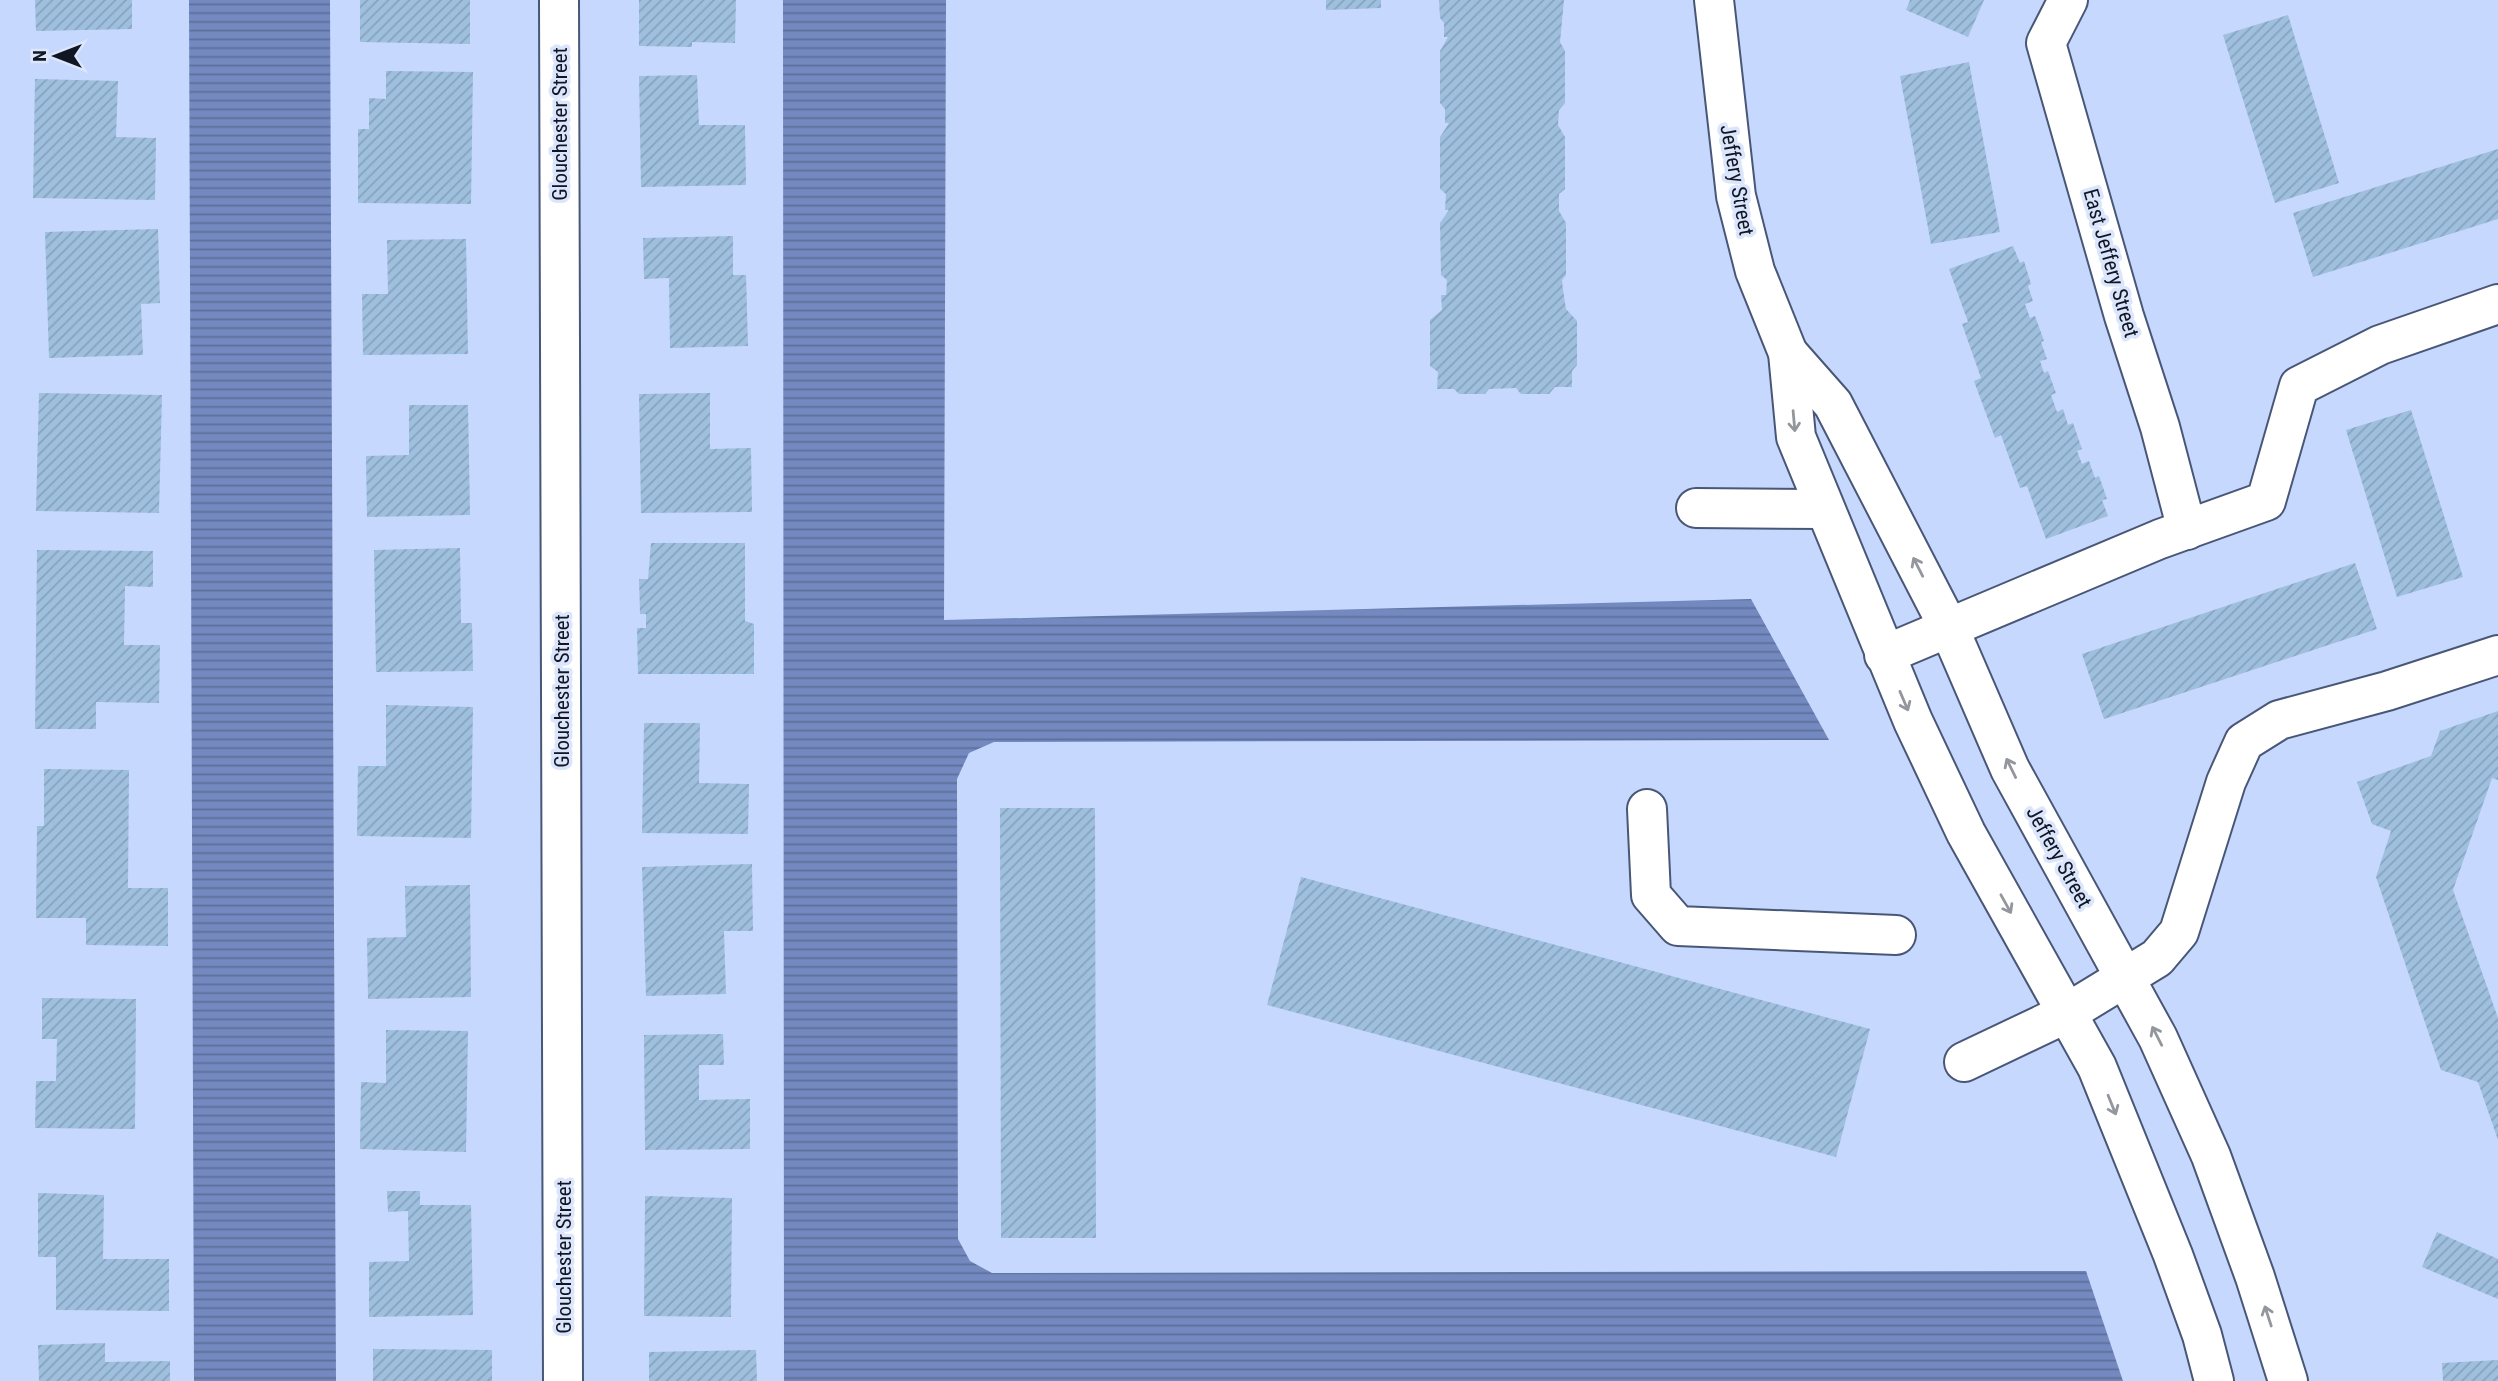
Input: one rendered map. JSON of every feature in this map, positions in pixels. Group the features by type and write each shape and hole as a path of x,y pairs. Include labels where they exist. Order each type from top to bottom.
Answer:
{"street":[{"name":"Glouchester Street","path":"559,0 563,1381"},
{"name":"Jeffery Street","path":"1714,0 1736,196 1755,271 1788,353 1796,437 1884,655 1966,832 2096,1067 2173,1255 2202,1335 2214,1381"},
{"name":"East Jeffery Street","path":"2068,0 2046,43 2124,316 2160,427 2187,530"},
{"path":"1884,655 2187,530 2266,501 2299,386 2380,345 2498,304"},
{"name":"Jeffery Street","path":"1788,353 1833,404 1949,628 2010,769 2158,1038 2211,1156 2255,1277 2288,1381"},
{"path":"1696,508 1824,509"},
{"path":"1964,1062 2067,1013 2157,958 2179,932 2226,782 2244,742 2278,720 2387,691 2498,655"},
{"path":"1647,809 1651,895 1678,926 1896,935"}],"water":[{"path":"189,0 330,0 336,1381 194,1381"},
{"path":"783,0 946,0 944,620 1751,599 1829,740 994,742 969,753 957,779 958,1239 970,1261 992,1273 2086,1271 2123,1381 784,1381"}],"building":[{"path":"35,0 132,0 132,29 36,31"},
{"path":"360,0 470,0 470,44 360,42"},
{"path":"639,0 736,0 735,43 692,42 692,47 639,46"},
{"path":"1326,0 1381,0 1381,8 1326,10"},
{"path":"1439,0 1564,0 1560,42 1565,51 1565,103 1559,110 1558,125 1565,137 1565,189 1559,194 1559,211 1566,223 1566,275 1562,280 1566,309 1577,321 1577,365 1572,371 1572,387 1555,387 1549,394 1521,394 1516,388 1489,389 1485,394 1459,394 1454,389 1437,389 1438,372 1430,366 1430,320 1442,310 1441,295 1446,295 1447,280 1441,275 1440,223 1449,210 1445,210 1446,194 1440,189 1440,137 1449,123 1445,123 1445,109 1440,103 1440,51 1448,37 1444,37"},
{"path":"1910,0 1984,0 1968,37 1906,10"},
{"path":"2288,15 2339,183 2275,203 2223,35"},
{"path":"1969,62 2000,232 1931,244 1900,76"},
{"path":"386,71 473,72 471,204 358,203 358,129 369,129 369,98 386,99"},
{"path":"697,75 699,125 745,125 746,185 641,187 639,76"},
{"path":"35,79 118,81 116,137 156,138 155,200 33,198"},
{"path":"2498,149 2498,219 2313,277 2293,213"},
{"path":"158,229 160,303 141,304 143,355 49,358 45,232"},
{"path":"733,236 733,275 746,275 748,346 670,348 669,278 644,279 643,238"},
{"path":"466,239 468,354 363,355 362,294 388,294 387,240"},
{"path":"2013,246 2020,263 2024,261 2031,284 2028,286 2033,301 2025,304 2030,318 2035,316 2044,341 2041,342 2047,359 2040,361 2044,373 2048,371 2056,393 2051,395 2057,412 2063,409 2068,425 2073,423 2082,449 2077,451 2082,464 2089,461 2095,478 2099,476 2107,499 2102,500 2108,516 2046,539 2027,486 2020,488 2001,435 1995,438 1974,381 1981,378 1962,324 1968,322 1949,269"},
{"path":"39,393 162,395 159,513 36,511"},
{"path":"710,393 710,449 751,448 752,512 641,513 639,394"},
{"path":"409,405 468,405 470,515 367,517 366,456 409,455"},
{"path":"2411,410 2463,577 2397,597 2346,430"},
{"path":"651,543 745,543 745,621 754,624 754,674 638,674 637,628 646,628 646,614 640,614 639,579 648,579"},
{"path":"460,548 461,623 472,623 473,671 376,672 374,550"},
{"path":"37,550 153,551 153,587 125,586 124,645 160,645 159,703 96,702 96,729 35,729"},
{"path":"2355,563 2377,629 2104,719 2082,654"},
{"path":"386,705 473,707 471,838 357,836 358,766 386,766"},
{"path":"2498,711 2498,780 2492,778 2453,890 2498,1018 2498,1140 2478,1082 2441,1070 2376,877 2391,831 2372,824 2357,782 2431,756 2440,731"},
{"path":"644,723 700,723 699,783 749,784 748,834 642,833"},
{"path":"44,769 129,770 128,888 168,888 168,946 86,945 86,918 36,918 37,826 44,826"},
{"path":"1000,808 1095,808 1096,1238 1001,1238"},
{"path":"752,864 753,931 724,931 726,994 646,996 642,867"},
{"path":"1301,877 1870,1029 1836,1157 1267,1005"},
{"path":"470,885 471,997 368,999 367,938 406,937 405,886"},
{"path":"42,998 136,999 135,1129 35,1128 36,1081 56,1081 57,1039 42,1039"},
{"path":"386,1030 468,1031 466,1152 360,1149 361,1082 386,1083"},
{"path":"723,1034 724,1065 699,1065 699,1100 750,1099 750,1149 645,1150 644,1035"},
{"path":"387,1191 420,1191 420,1205 471,1205 473,1315 369,1317 369,1262 409,1261 408,1211 388,1212"},
{"path":"38,1193 104,1195 103,1259 169,1259 169,1311 56,1310 56,1257 38,1257"},
{"path":"645,1196 732,1198 731,1317 644,1316"},
{"path":"2437,1232 2498,1259 2498,1299 2422,1267"},
{"path":"105,1343 105,1362 170,1361 170,1381 39,1381 38,1345"},
{"path":"373,1349 492,1350 492,1381 373,1381"},
{"path":"756,1350 757,1381 649,1381 649,1352"},
{"path":"2498,1360 2498,1381 2443,1381 2442,1363"}]}
